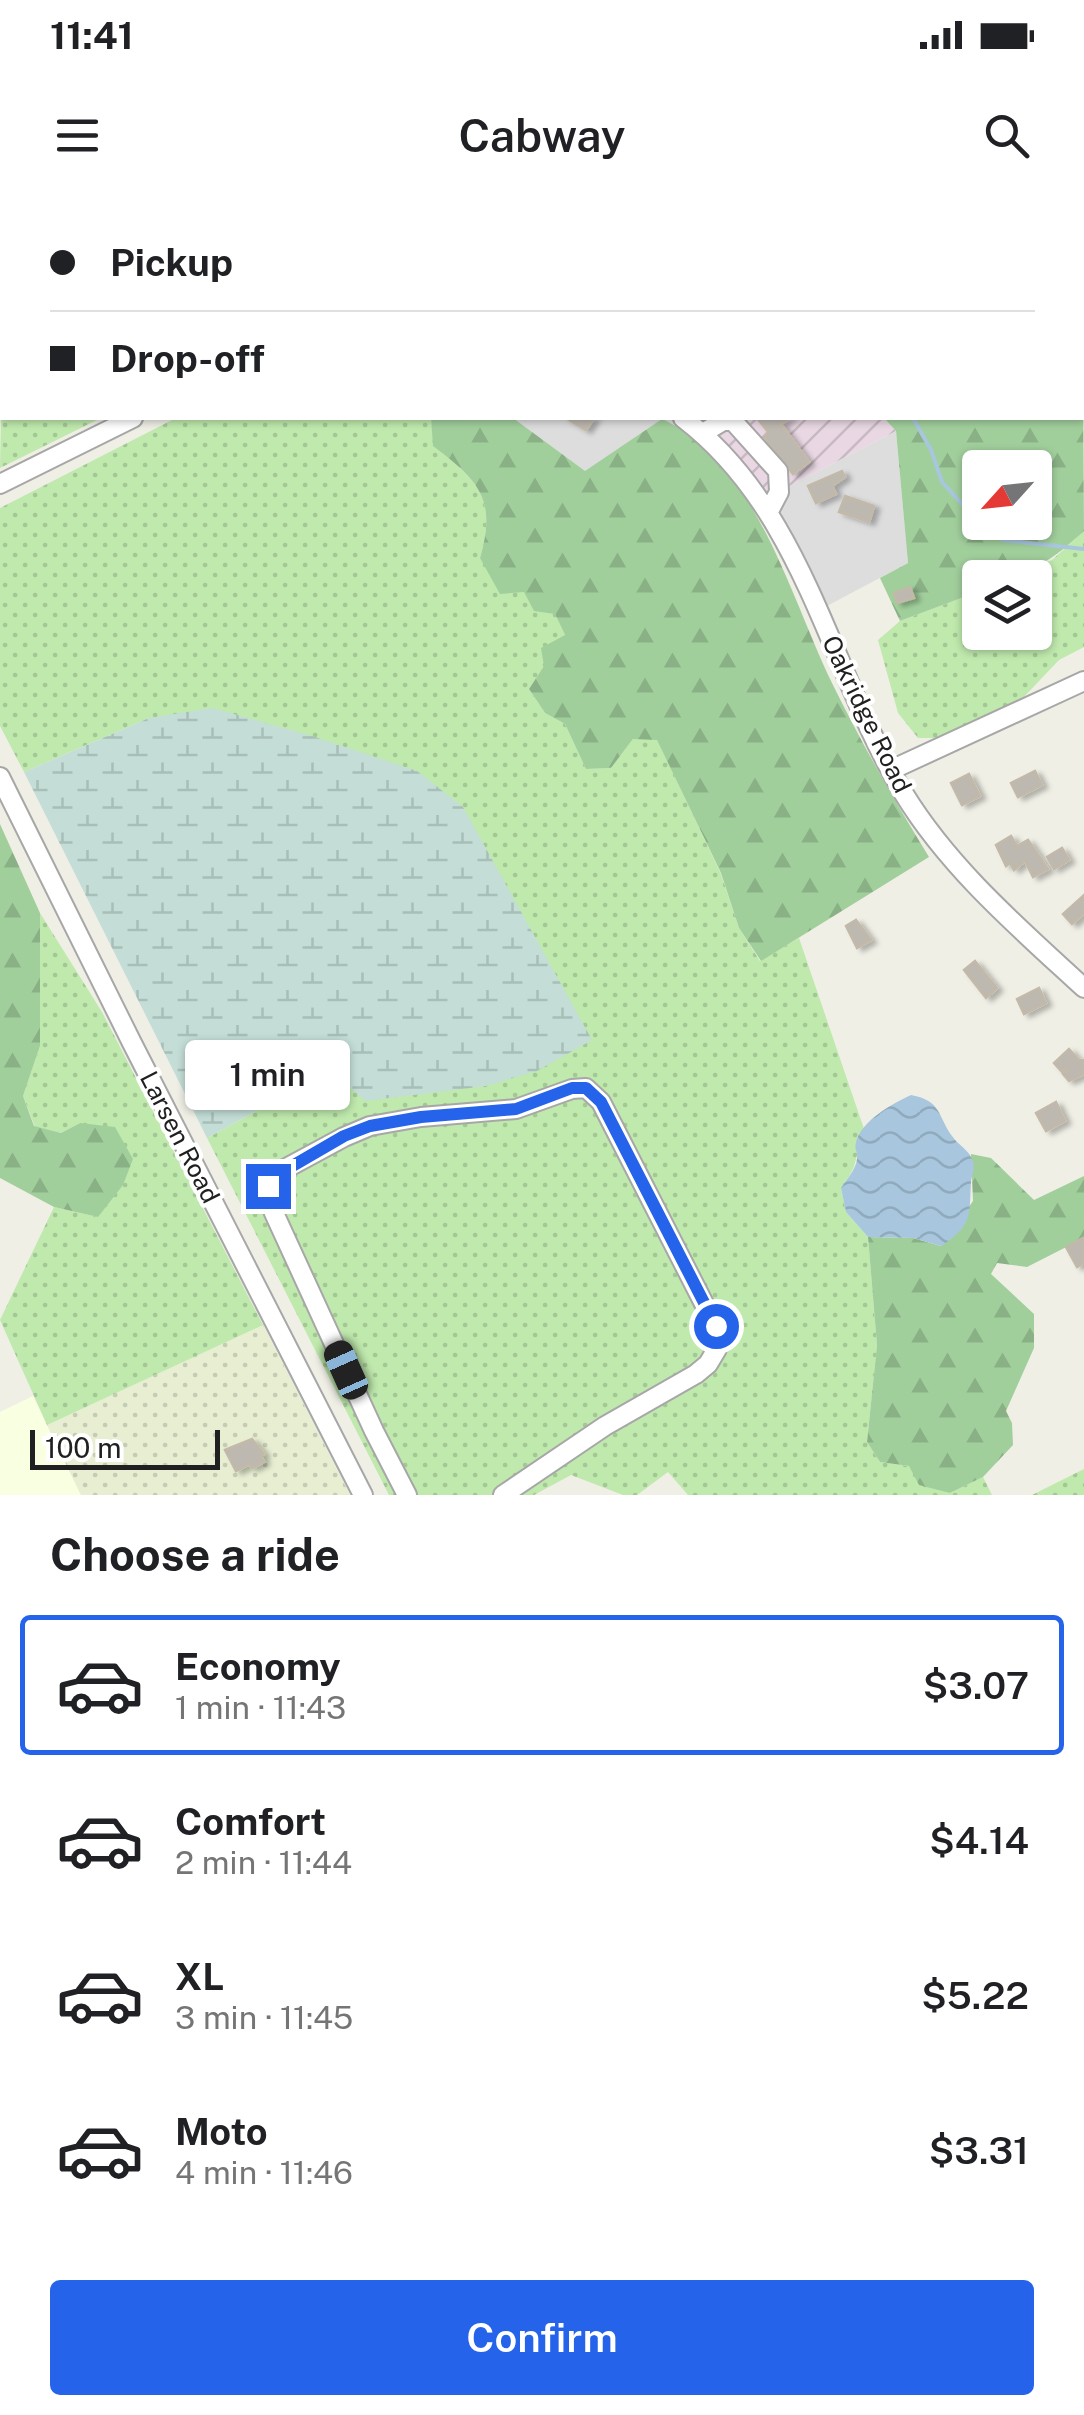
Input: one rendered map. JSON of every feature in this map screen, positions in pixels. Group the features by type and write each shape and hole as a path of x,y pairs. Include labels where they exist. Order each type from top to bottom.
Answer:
{"street":[{"path":"0,484 129,420"},
{"name":"Oakridge Road","path":"686,420 742,474 769,511 799,567 890,770 938,845 1084,988"},
{"path":"703,433 722,421 733,421 778,470 779,492 769,511"},
{"path":"890,770 1084,681"},
{"name":"Larsen Road","path":"0,777 363,1495"},
{"path":"408,1495 374,1431 274,1213 268,1186 290,1166 370,1126 421,1117 516,1109 572,1088 586,1088 601,1102 697,1286 719,1333 717,1349 696,1374 605,1426 503,1495"}],"shaded area":[{"path":"516,420 662,420 585,472"},
{"path":"662,420 704,420 686,430"},
{"path":"886,420 896,431 768,497 745,466 701,423"},
{"path":"896,431 908,563 825,607 768,497"},
{"path":"263,1325 350,1495 81,1495 47,1425"},
{"path":"33,1396 81,1495 0,1495 0,1412"}],"green space":[{"path":"1,420 97,420 0,468"},
{"path":"172,420 431,420 434,446 463,470 485,506 485,538 480,558 555,614 565,635 529,689 545,713 565,724 586,769 611,768 633,739 657,739 721,874 739,928 760,961 799,938 864,1129 854,1166 841,1188 846,1212 868,1237 877,1345 867,1442 880,1462 909,1466 950,1493 983,1477 992,1495 688,1495 668,1472 637,1495 623,1495 571,1475 534,1495 389,1495 207,1138 315,1079 342,1080 149,718 24,772 0,726 0,508"},
{"path":"431,420 516,420 585,471 661,420 695,439 746,498 785,573 843,706 929,857 761,961 739,928 721,873 657,740 633,739 611,768 586,769 565,724 545,713 529,689 544,666 541,648 565,635 555,614 534,611 524,592 500,594 480,558 486,521 480,493 462,470 433,446"},
{"path":"886,420 1083,420 1084,531 1060,552 1047,560 962,560 962,598 900,621 880,578 908,563 896,431"},
{"path":"1084,531 1084,647 1059,660 1021,700 939,738 918,738 898,713 878,640 900,621 962,598 962,650 1052,650 1052,560"},
{"path":"212,708 417,771 463,807 592,1040 537,1071 486,1086 365,1101 342,1080 315,1079 207,1138 24,772 149,718"},
{"path":"0,824 40,913 40,1046 23,1096 34,1126 61,1133 80,1123 115,1127 133,1159 123,1185 98,1217 54,1207 0,1178"},
{"path":"40,913 102,1012 263,1325 47,1425 0,1320 54,1207 98,1217 80,1123 61,1133 35,1127 23,1096 40,1046"},
{"path":"971,1154 991,1158 1034,1200 1084,1176 1084,1238 1027,1267 997,1263 991,1274 1034,1314 1034,1348 1006,1411 1012,1423 1013,1445 983,1477 950,1493 919,1485 909,1466 880,1462 867,1442 877,1345 868,1237 913,1238 941,1246 973,1201"},
{"path":"1084,1469 1084,1495 1032,1495"}],"water":[{"path":"911,1095 934,1105 974,1167 967,1219 959,1232 941,1246 913,1238 868,1237 846,1212 841,1188 855,1166 856,1142 864,1127"}],"building":[{"path":"569,420 593,420 586,430"},
{"path":"759,420 787,420 781,424 809,462 793,474 764,437 769,433"},
{"path":"842,471 845,477 832,486 836,494 816,503 808,486"},
{"path":"845,496 874,506 869,522 839,512"},
{"path":"910,587 914,598 897,603 894,593"},
{"path":"1035,771 1042,785 1018,797 1011,783"},
{"path":"969,774 980,796 962,805 951,783"},
{"path":"1011,836 1017,846 1028,840 1048,869 1033,877 1025,861 1014,870 1010,863 1006,866 996,845"},
{"path":"1062,848 1069,860 1054,869 1047,857"},
{"path":"1084,895 1084,913 1072,924 1063,914"},
{"path":"856,920 871,940 857,948 846,926"},
{"path":"975,961 997,988 986,998 964,970"},
{"path":"1039,988 1046,1003 1024,1014 1017,999"},
{"path":"1069,1049 1084,1060 1084,1074 1069,1081 1063,1074 1068,1070 1062,1072 1054,1063"},
{"path":"1056,1102 1065,1121 1046,1131 1036,1113"},
{"path":"1083,1238 1084,1263 1077,1267 1066,1247"},
{"path":"252,1439 264,1454 264,1462 236,1471 225,1450"}],"waterway":[{"path":"914,420 931,450 942,482 989,533 998,534 1002,540 1084,549"}],"route":[{"path":"268,1186 282,1172 344,1136 370,1126 392,1120 516,1109 572,1088 586,1088 601,1102 716,1326"}]}
